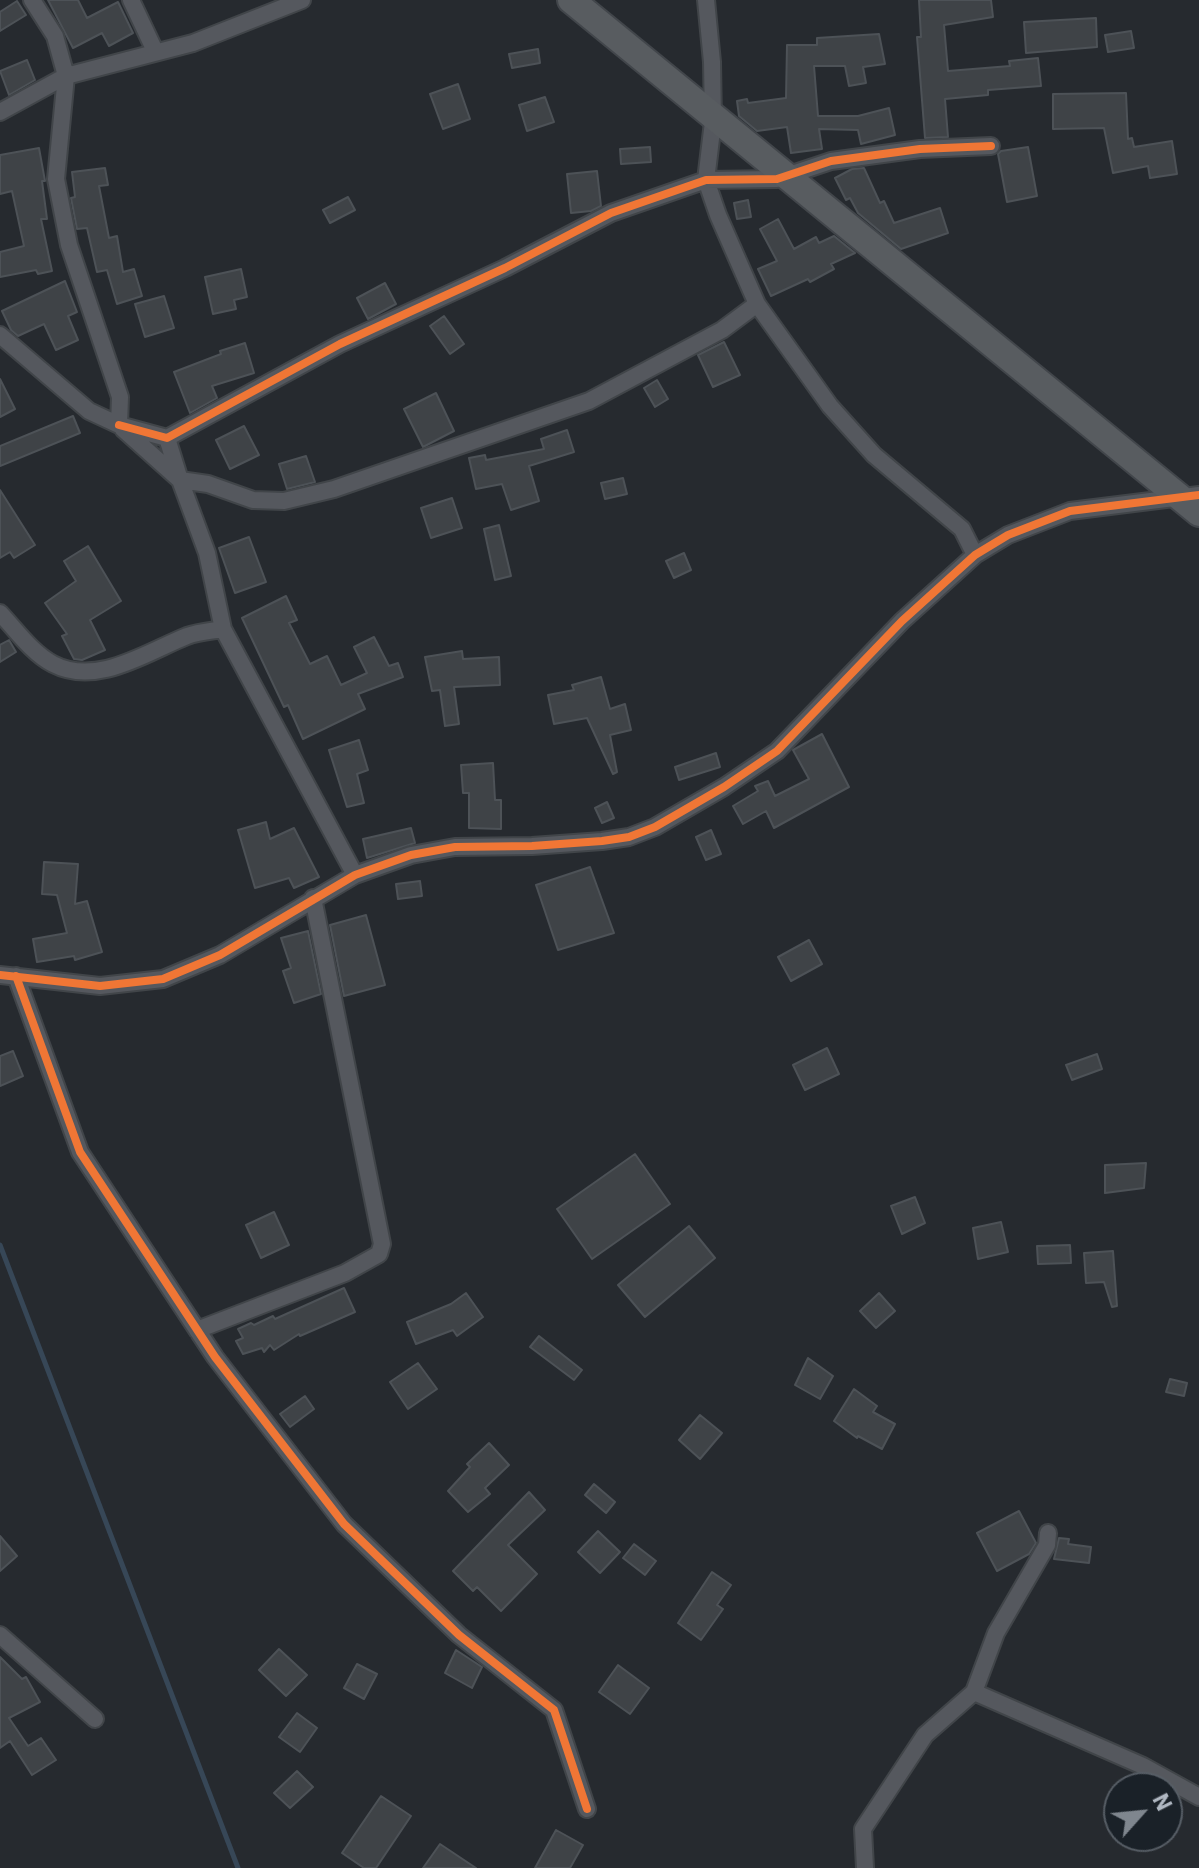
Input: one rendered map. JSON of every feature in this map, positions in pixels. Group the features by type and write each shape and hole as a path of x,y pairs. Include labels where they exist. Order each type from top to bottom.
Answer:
{"highway":[{"path":"571,0 1199,513"}],"street":[{"path":"32,0 55,36 66,76 56,179 69,245 120,397 119,425"},
{"path":"131,0 155,51"},
{"path":"0,112 66,76 193,43 302,0"},
{"path":"706,0 712,62 713,122 706,180 757,304 830,406 874,455 962,529 975,555"},
{"path":"0,335 89,411 119,425 167,438 340,344 505,268 611,213 706,180 777,179 831,161 920,149 991,146"},
{"path":"119,425 180,480 208,484 253,500 284,501 334,489 589,401 722,330 757,304"},
{"path":"167,438 207,553 223,629 355,875"},
{"path":"587,1809 554,1710 459,1635 344,1524 215,1357 80,1152 8,976 100,986 163,979 220,955 355,875 411,855 455,847 602,841 629,837 655,827 724,787 777,751 902,621 975,555 1008,535 1070,511 1199,495"},
{"path":"0,613 29,645 53,664 94,673 190,635 223,629"},
{"path":"197,1330 345,1273 379,1254 382,1244 313,898"},
{"path":"865,1868 863,1829 925,1735 974,1692 996,1633 1047,1545 1048,1533"},
{"path":"0,1635 95,1719"},
{"path":"974,1692 1143,1766 1199,1797"}],"building":[{"path":"48,0 78,0 87,18 118,2 133,33 109,46 102,33 73,48"},
{"path":"919,0 991,0 993,17 944,25 948,71 1010,66 1009,61 1038,58 1041,86 988,90 988,95 945,99 948,137 925,138 917,37 921,37"},
{"path":"17,1 26,15 0,31 0,12"},
{"path":"1096,18 1097,47 1026,53 1024,22"},
{"path":"1131,31 1134,48 1108,52 1105,35"},
{"path":"879,34 885,64 863,67 866,83 849,86 845,66 814,66 818,116 858,116 889,108 895,135 861,144 858,130 819,129 822,149 791,153 787,127 757,131 739,116 737,101 747,99 748,103 786,98 787,45 817,45 817,38"},
{"path":"538,49 540,63 512,68 509,54"},
{"path":"27,60 35,80 9,95 0,71"},
{"path":"458,84 470,119 443,129 430,94"},
{"path":"1126,93 1128,139 1132,138 1134,147 1172,141 1177,174 1150,178 1148,166 1113,173 1104,128 1053,129 1053,94"},
{"path":"545,97 554,122 527,131 519,105"},
{"path":"650,147 651,162 621,164 620,149"},
{"path":"1028,147 1037,196 1007,202 998,154"},
{"path":"39,148 47,219 41,219 52,271 38,274 36,270 0,277 0,252 24,246 12,191 0,194 0,155"},
{"path":"105,168 108,185 99,186 109,238 117,236 123,272 134,269 142,296 117,304 107,270 97,272 87,228 77,229 71,198 75,197 72,172"},
{"path":"864,168 880,203 884,201 894,223 940,208 948,233 901,249 858,213 850,198 846,200 835,178 852,169"},
{"path":"597,171 601,206 591,211 571,213 567,174"},
{"path":"348,197 355,210 330,223 323,210"},
{"path":"748,200 751,217 737,219 734,203"},
{"path":"778,219 794,249 816,237 819,243 834,236 855,253 831,264 834,269 810,282 808,279 771,296 758,269 777,261 760,229"},
{"path":"241,269 247,297 234,300 236,309 213,314 205,277"},
{"path":"65,281 77,312 68,316 78,340 56,350 44,324 18,336 11,330 2,311"},
{"path":"385,283 396,304 368,319 357,298"},
{"path":"164,296 174,328 145,337 135,304"},
{"path":"444,316 464,344 450,354 430,326"},
{"path":"724,342 740,375 713,387 698,355"},
{"path":"245,343 254,373 212,386 217,398 190,413 174,372"},
{"path":"0,379 15,409 0,417"},
{"path":"657,380 668,399 655,407 644,388"},
{"path":"436,393 454,431 423,447 404,409"},
{"path":"73,416 80,433 0,466 0,446"},
{"path":"244,426 259,455 230,469 216,440"},
{"path":"567,430 574,452 529,466 539,501 511,510 502,484 476,489 469,458 485,455 486,460 544,449 541,439"},
{"path":"306,456 315,482 287,489 279,464"},
{"path":"623,478 627,494 605,499 601,483"},
{"path":"0,490 35,545 14,558 10,552 0,558"},
{"path":"452,498 462,528 431,538 421,508"},
{"path":"499,525 511,576 495,580 484,529"},
{"path":"249,537 266,582 235,593 219,548"},
{"path":"88,546 121,601 90,620 105,650 82,660 74,659 62,636 67,634 45,603 76,581 64,561"},
{"path":"684,553 691,570 674,578 666,561"},
{"path":"286,596 297,620 289,623 310,664 327,656 341,685 367,673 354,647 374,637 389,666 398,663 403,677 358,694 365,709 303,739 288,705 284,707 242,618"},
{"path":"9,640 16,652 0,662 0,645"},
{"path":"462,651 463,659 499,657 500,685 454,687 459,724 445,726 440,690 432,691 425,657"},
{"path":"601,677 610,709 625,704 631,730 610,735 617,772 613,774 587,718 554,724 548,695 574,690 572,685"},
{"path":"822,734 849,787 774,828 766,811 743,824 733,806 758,791 755,786 768,781 775,796 809,779 793,750"},
{"path":"359,740 368,770 357,774 364,803 347,807 329,750"},
{"path":"716,753 720,767 679,780 675,767"},
{"path":"493,763 495,800 501,800 501,829 469,828 469,793 463,793 461,765"},
{"path":"607,802 614,818 602,823 595,808"},
{"path":"266,822 270,839 294,828 319,877 294,888 289,878 255,888 238,830"},
{"path":"411,828 415,843 367,858 363,839"},
{"path":"711,830 721,854 706,860 696,837"},
{"path":"44,862 78,864 75,904 87,901 102,952 75,960 74,956 37,962 33,939 67,933 57,895 42,894"},
{"path":"590,867 614,933 558,950 536,885"},
{"path":"420,881 422,896 398,899 396,884"},
{"path":"366,915 385,985 344,996 330,925"},
{"path":"308,931 321,994 294,1003 283,971 291,968 281,938"},
{"path":"809,940 822,964 791,981 778,957"},
{"path":"827,1048 839,1074 805,1090 793,1065"},
{"path":"13,1051 23,1076 0,1086 0,1056"},
{"path":"1097,1054 1102,1069 1072,1080 1066,1065"},
{"path":"635,1154 670,1204 592,1259 557,1209"},
{"path":"1146,1163 1144,1188 1105,1193 1105,1165"},
{"path":"915,1197 925,1223 902,1234 891,1206"},
{"path":"274,1212 289,1245 261,1258 246,1225"},
{"path":"1001,1222 1008,1252 978,1259 973,1228"},
{"path":"689,1226 715,1258 645,1317 618,1285"},
{"path":"1070,1245 1071,1263 1038,1264 1037,1246"},
{"path":"1113,1251 1117,1306 1112,1307 1104,1282 1086,1283 1084,1253"},
{"path":"344,1288 355,1312 299,1334 274,1350 270,1345 264,1352 262,1348 243,1354 236,1341 243,1338 238,1329 273,1316 275,1319"},
{"path":"466,1293 483,1317 457,1336 453,1330 416,1344 407,1322 451,1304"},
{"path":"879,1293 895,1311 876,1328 860,1311"},
{"path":"539,1336 582,1370 574,1380 530,1347"},
{"path":"808,1358 833,1376 820,1399 795,1385"},
{"path":"418,1363 437,1389 408,1409 390,1382"},
{"path":"1170,1379 1187,1383 1184,1396 1166,1392"},
{"path":"854,1389 877,1406 873,1412 895,1424 882,1449 857,1438 834,1421"},
{"path":"305,1396 314,1409 290,1427 280,1414"},
{"path":"700,1415 722,1433 700,1459 679,1440"},
{"path":"489,1443 509,1465 485,1488 490,1494 468,1512 448,1491 470,1467 467,1464"},
{"path":"594,1484 615,1502 606,1513 585,1495"},
{"path":"529,1492 545,1510 508,1545 537,1574 501,1611 477,1587 473,1591 453,1571"},
{"path":"1019,1511 1036,1543 1029,1554 997,1571 977,1533"},
{"path":"598,1531 620,1552 600,1573 578,1552"},
{"path":"0,1536 17,1556 0,1571"},
{"path":"1059,1538 1069,1539 1068,1544 1091,1547 1089,1563 1054,1559"},
{"path":"634,1544 656,1561 645,1575 623,1558"},
{"path":"712,1572 731,1585 717,1605 723,1609 701,1640 678,1623"},
{"path":"279,1649 307,1675 286,1696 259,1670"},
{"path":"456,1650 482,1667 472,1688 445,1673"},
{"path":"0,1657 22,1679 26,1677 40,1702 9,1718 28,1746 41,1738 56,1760 32,1775 10,1741 0,1748"},
{"path":"357,1664 377,1674 364,1699 344,1688"},
{"path":"618,1665 649,1688 630,1714 599,1692"},
{"path":"297,1713 317,1728 300,1752 279,1737"},
{"path":"297,1771 313,1787 290,1808 274,1793"},
{"path":"381,1796 411,1816 376,1868 364,1868 342,1853"},
{"path":"556,1830 583,1845 570,1868 535,1868"},
{"path":"440,1844 476,1868 423,1868"}],"waterway":[{"path":"0,1245 238,1868"}],"cycle path":[{"path":"119,425 167,438 340,344 505,268 611,213 706,180 777,179 831,161 920,149 991,146"},
{"path":"0,975 100,986 163,979 220,955 355,875 411,855 455,847 602,841 629,837 655,827 724,787 777,751 902,621 975,555 1008,535 1070,511 1199,495"},
{"path":"16,976 80,1152 215,1357 344,1524 459,1635 554,1710 587,1809"}]}
